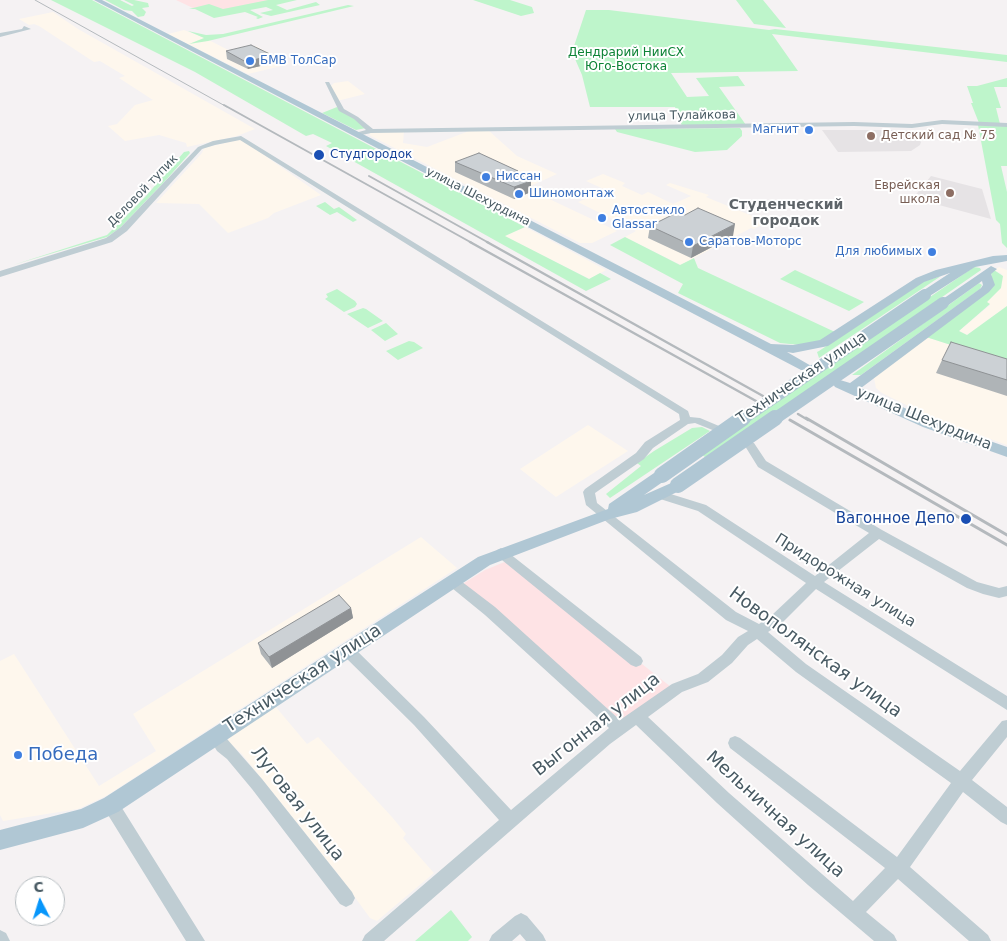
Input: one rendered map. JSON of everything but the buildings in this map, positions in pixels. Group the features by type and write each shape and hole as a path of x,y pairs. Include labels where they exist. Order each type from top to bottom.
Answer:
{"main road":[{"name":"улица Шехурдина","path":"97,0 806,367"},
{"name":"Техническая улица","path":"605,515 727,429 972,264 1007,259"},
{"name":"Техническая улица","path":"0,840 83,818 111,805 452,581 484,562 605,515 631,508 661,495 1007,259"},
{"path":"764,345 793,349 824,343 920,280 940,272 972,264"},
{"name":"улица Шехурдина","path":"986,273 988,285 985,290 846,386 920,421 1007,452"}],"street":[{"path":"0,35 28,30 24,28"},
{"path":"327,83 342,110 356,118 371,131"},
{"name":"улица Тулайкова","path":"357,134 371,131 854,124 912,126 942,122 1007,125"},
{"name":"Деловой тупик","path":"0,274 109,240 124,229 200,148 213,142 241,138 684,413 685,421"},
{"path":"972,264 986,266 989,268 986,273"},
{"path":"685,421 696,420 715,428"},
{"name":"Новополянская улица","path":"685,421 649,445 640,456 589,492 592,505 732,616 758,631 809,673 1007,816"},
{"path":"750,446 762,464 878,532 972,585 999,593 1007,591"},
{"name":"Придорожная улица","path":"661,495 702,508 1007,704"},
{"name":"Выгонная улица","path":"371,941 510,820 620,728 677,688 703,678 727,659 743,641 777,618 878,532"},
{"path":"501,554 636,661"},
{"path":"452,581 490,611 620,728"},
{"path":"347,650 419,722 510,820"},
{"name":"Мельничная улица","path":"638,717 723,798 888,941"},
{"path":"854,912 897,867 1007,726"},
{"name":"Луговая улица","path":"215,736 257,784 346,898"},
{"name":"Мельничная улица","path":"735,743 897,867 982,941"},
{"path":"111,805 196,941"},
{"path":"498,941 521,922 536,941"}],"shaded area":[{"path":"176,0 289,0 225,11 195,9"},
{"path":"53,12 78,29 255,129 237,136 187,147 186,143 159,135 125,141 108,126 117,124 135,105 153,100 119,78 125,76 100,61 94,62 39,26 29,25 19,19"},
{"path":"184,30 232,52 256,46 290,64 248,74 168,34"},
{"path":"348,81 365,94 337,101 330,87 334,83"},
{"path":"488,130 517,156 557,174 526,188 617,231 592,243 580,243 369,135 371,132 404,131 403,143 427,147 469,131"},
{"name":"Детский сад № 75","path":"822,130 910,130 921,142 920,145 911,151 838,152"},
{"path":"241,139 321,195 228,233 199,204 156,203 202,153 204,148"},
{"path":"603,174 625,183 622,186 642,195 648,192 673,204 691,196 666,185 670,183 709,195 706,197 767,222 754,229 751,228 681,265 625,237 636,231 578,202 606,190 586,181"},
{"name":"Еврейская школа","path":"931,176 982,189 991,219 913,198"},
{"path":"525,227 606,270 590,279 504,236"},
{"path":"999,267 1007,270 1007,306 967,335 959,331 990,305 987,302 1001,288 1002,274 994,270"},
{"path":"926,337 1007,363 1007,445 937,420 882,393 876,388 874,378"},
{"path":"588,425 628,451 556,497 520,469"},
{"path":"421,537 457,568 106,796 78,809 3,821 0,815 0,661 14,654 99,786 156,751 133,714"},
{"path":"507,561 639,666 642,664 671,687 624,720 620,720 461,585 485,570"},
{"path":"275,706 307,744 318,737 392,817 406,834 403,838 434,873 377,921 370,918 338,874 241,753 228,742 229,736"}],"green space":[{"path":"51,0 92,0 525,227 505,236 589,279 600,273 611,279 586,291 326,146 332,143 313,134 306,136 195,72"},
{"path":"105,0 120,0 132,6 134,5 124,0 134,0 148,3 149,7 142,8 146,12 144,16 138,17 132,11 124,10"},
{"path":"268,0 297,0 276,5 287,10 316,2 320,5 271,16 260,13 273,10 266,7 250,10 263,17 258,19 256,18 258,17 245,12 214,18 195,9 189,9 209,4 223,9"},
{"path":"473,0 510,0 532,7 534,13 521,16"},
{"path":"736,0 763,0 786,28 754,24"},
{"path":"348,5 354,6 189,44 204,38 188,31 206,35 223,34"},
{"name":"Дендрарий НииСХ Юго-Востока","path":"586,10 609,10 769,30 775,29 1007,55 1007,62 772,34 798,71 671,73 687,97 709,96 696,78 738,76 745,86 719,87 746,125 682,126 675,107 590,107 582,75 572,52"},
{"path":"1007,78 1007,87 994,87 1001,108 996,108 1000,124 979,123 967,86 977,86"},
{"path":"337,107 366,128 356,130 322,113"},
{"path":"978,125 1007,126 1007,166 1001,166 1007,192 1007,248 1002,243 1000,224 996,220"},
{"path":"740,128 742,136 727,150 695,152 617,132 615,129"},
{"path":"189,151 190,153 166,180 120,228 107,237 13,265 107,235 146,196 184,152"},
{"path":"325,202 334,209 339,207 357,220 353,222 337,212 330,215 316,206"},
{"path":"625,237 680,265 694,258 698,268 835,332 822,341 800,345 780,343 678,293 683,284 610,245"},
{"path":"974,267 981,270 725,448 705,457 702,455 717,442"},
{"path":"795,270 864,302 849,311 780,279"},
{"path":"994,270 1003,276 1001,288 987,302 990,304 959,331 967,335 1007,306 1007,363 926,337 993,286 991,273"},
{"path":"941,276 819,358 817,352 922,282"},
{"path":"979,283 982,285 980,289 861,375 852,375"},
{"path":"337,289 355,301 357,304 355,307 344,312 325,299 328,297 326,294"},
{"path":"363,308 383,321 368,328 347,314"},
{"path":"386,323 398,334 385,341 371,330"},
{"path":"409,341 423,348 398,360 386,351"},
{"path":"702,427 710,431 610,498 606,494 641,466 637,463 654,451 692,428"},
{"path":"451,910 472,937 468,941 415,941"}],"railway":[{"path":"35,0 227,107"},
{"path":"224,105 472,243"},
{"path":"369,176 489,243"},
{"path":"470,242 756,401"},
{"path":"487,242 763,396"},
{"path":"798,414 808,420"},
{"path":"806,418 1007,535"},
{"path":"790,420 1007,545"}],"place":[{"name":"БМВ ТолСар","path":"250,61"},
{"name":"Магнит","path":"809,130"},
{"name":"Детский сад № 75","path":"871,136"},
{"name":"Студгородок","path":"319,155"},
{"name":"Ниссан","path":"486,177"},
{"name":"Еврейская школа","path":"950,193"},
{"name":"Шиномонтаж","path":"519,194"},
{"name":"Автостекло Glassar","path":"602,218"},
{"name":"Саратов-Моторс","path":"689,242"},
{"name":"Для любимых","path":"932,252"},
{"name":"Вагонное Депо","path":"966,519"},
{"name":"Победа","path":"18,755"}],"district":[{"name":"Студенческий городок","path":"786,214"}]}
